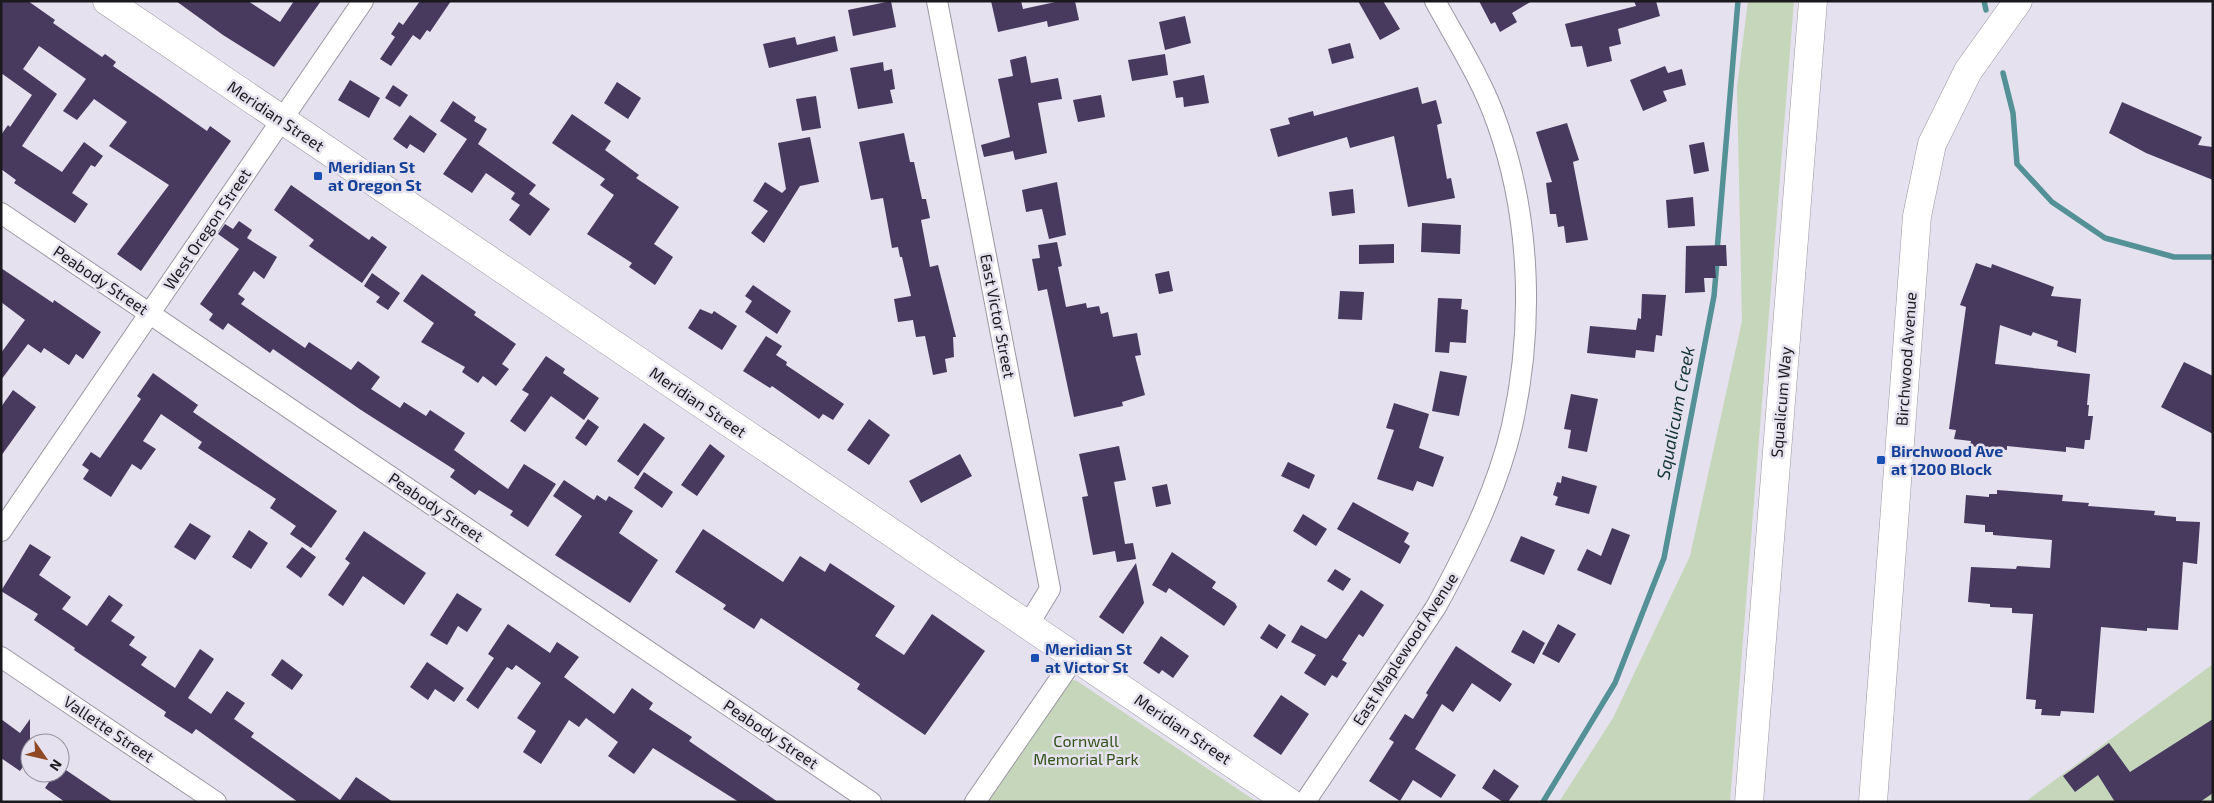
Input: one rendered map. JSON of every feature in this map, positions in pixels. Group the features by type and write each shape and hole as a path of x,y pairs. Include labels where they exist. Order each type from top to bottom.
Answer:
{"street":[{"name":"Meridian Street","path":"107,1 1289,802"},
{"name":"West Oregon Street","path":"1,531 363,1"},
{"name":"East Victor Street","path":"937,1 1050,589 1028,625"},
{"name":"East Maplewood Avenue","path":"1305,802 1436,607 1454,574 1492,489 1511,426 1520,379 1525,330 1526,277 1522,226 1511,172 1497,123 1474,71 1435,1"},
{"name":"Squalicum Way","path":"1749,802 1813,1"},
{"name":"Birchwood Avenue","path":"1873,802 1917,216 1932,144 1968,71 2018,1"},
{"name":"Peabody Street","path":"1,213 871,802"},
{"name":"Vallette Street","path":"1,656 216,802"},
{"path":"975,802 1075,657"}],"green space":[{"path":"1748,1 1794,1 1730,802 1559,802 1613,718 1690,556 1742,321 1737,87"},
{"path":"2213,664 2213,802 2025,802"},
{"name":"Cornwall Memorial Park","path":"1073,680 1257,802 987,802 1069,682"}],"building":[{"path":"1,1 28,1 55,20 53,23 102,57 105,54 116,62 113,66 207,131 210,126 231,141 141,271 117,254 169,185 109,146 127,122 94,99 77,120 63,111 86,79 39,46 23,69 57,94 22,146 62,172 84,142 103,156 95,167 91,165 72,193 88,204 75,223 14,183 16,180 1,169 1,135 8,125 10,127 32,95 1,73"},
{"path":"176,1 248,1 280,22 294,1 321,1 274,67 223,35"},
{"path":"420,1 451,1 430,32 427,30 420,40 413,35 391,66 380,59 395,37 391,34 399,22 403,25"},
{"path":"891,1 896,27 853,36 848,10"},
{"path":"991,1 1021,1 1023,9 1060,1 1075,1 1079,20 1048,27 1047,21 998,32"},
{"path":"1358,1 1383,1 1400,29 1380,40"},
{"path":"1479,1 1532,1 1512,13 1517,22 1500,32 1495,22 1491,24"},
{"path":"1634,1 1656,1 1660,16 1618,29 1621,44 1609,47 1612,61 1587,67 1582,46 1571,47 1565,24 1636,6"},
{"path":"1185,16 1191,43 1165,50 1159,22"},
{"path":"835,36 838,51 769,68 763,44 795,37 797,45"},
{"path":"1350,43 1354,58 1332,64 1328,49"},
{"path":"1165,54 1168,75 1132,81 1128,60"},
{"path":"1026,56 1031,83 1058,78 1062,99 1038,103 1047,153 1015,160 1013,151 984,157 981,145 1010,137 998,79 1013,76 1010,60"},
{"path":"883,62 884,71 892,69 895,89 890,90 893,103 858,109 850,68"},
{"path":"1665,66 1668,73 1682,69 1686,85 1663,91 1667,101 1643,111 1630,80"},
{"path":"1204,75 1209,103 1184,107 1183,97 1176,98 1173,81"},
{"path":"350,80 380,98 369,118 338,100"},
{"path":"617,82 641,98 628,119 604,103"},
{"path":"393,85 408,95 400,107 385,98"},
{"path":"1418,87 1422,104 1436,100 1442,123 1437,125 1447,179 1451,178 1455,198 1408,207 1394,136 1350,148 1347,137 1278,157 1270,129 1290,124 1288,118 1313,111 1314,116"},
{"path":"1101,95 1105,117 1078,122 1073,100"},
{"path":"816,96 821,128 802,131 796,99"},
{"path":"453,101 476,117 474,121 487,129 478,144 536,185 529,194 550,209 530,236 509,220 520,205 511,199 515,193 486,173 472,193 443,174 467,139 440,121"},
{"path":"2122,102 2202,137 2198,145 2213,147 2213,180 2146,153 2109,133"},
{"path":"572,114 611,141 605,150 639,175 636,178 679,207 654,244 673,257 655,285 629,267 632,263 587,234 614,195 600,185 605,179 552,143"},
{"path":"410,115 437,134 424,153 410,144 407,149 393,139"},
{"path":"1567,123 1579,160 1573,162 1588,240 1566,243 1564,226 1558,227 1556,214 1550,214 1546,183 1552,182 1536,132"},
{"path":"904,133 910,162 914,162 922,199 926,199 930,218 921,220 930,267 938,265 956,337 953,337 954,357 945,359 947,372 933,375 925,336 916,337 913,320 898,322 894,299 911,296 902,257 900,257 898,247 892,248 883,198 871,200 859,142"},
{"path":"810,137 819,182 800,186 764,243 751,233 768,211 753,201 765,182 782,193 786,189 778,143"},
{"path":"1704,142 1709,171 1694,174 1689,145"},
{"path":"1057,182 1066,235 1049,239 1042,209 1026,212 1022,190"},
{"path":"291,185 369,240 372,236 387,247 362,283 309,246 314,240 274,210"},
{"path":"1353,189 1355,213 1332,216 1329,192"},
{"path":"1693,197 1695,226 1668,228 1666,200"},
{"path":"239,221 252,230 247,238 277,257 264,279 254,271 238,294 245,299 241,304 305,348 309,342 351,370 358,361 380,377 371,389 400,408 404,402 426,416 430,410 465,433 454,450 508,489 524,464 556,484 528,527 510,515 513,511 479,490 475,495 450,477 455,470 361,410 273,349 270,353 228,323 223,330 209,320 213,314 200,304 239,249 218,234 225,224 233,229"},
{"path":"1422,223 1461,225 1460,254 1421,252"},
{"path":"1057,242 1062,266 1058,267 1066,307 1086,303 1087,308 1099,306 1101,314 1108,312 1113,337 1137,333 1141,355 1135,356 1145,395 1122,402 1123,406 1074,417 1047,289 1038,291 1032,259 1040,258 1038,245"},
{"path":"1394,244 1394,263 1359,264 1359,245"},
{"path":"1726,245 1727,266 1715,266 1716,278 1704,278 1705,292 1685,293 1686,246"},
{"path":"1976,263 1991,268 1992,264 2054,287 2051,296 2081,299 2076,353 2057,346 2058,341 2033,332 2031,336 2000,325 1995,364 2090,374 2087,405 2089,405 2088,416 2093,416 2090,440 2085,440 2084,449 2066,447 2066,452 2007,446 2007,450 1970,446 1971,441 1954,439 1956,430 1949,429 1966,307 1960,305"},
{"path":"1,268 53,303 54,300 101,332 83,359 76,354 69,365 44,348 41,353 28,344 1,380 1,353 25,320 1,302"},
{"path":"1169,271 1173,291 1159,294 1155,274"},
{"path":"372,273 400,293 388,310 376,302 380,297 364,286"},
{"path":"422,274 476,312 474,315 516,344 502,364 509,369 496,386 483,376 478,383 462,372 465,367 421,342 434,323 403,301"},
{"path":"753,285 791,311 777,334 745,312 752,301 745,296"},
{"path":"1340,291 1364,292 1362,320 1338,319"},
{"path":"1642,294 1666,295 1662,336 1656,335 1654,352 1636,350 1635,358 1587,353 1590,326 1636,330 1638,318 1641,319"},
{"path":"1438,298 1462,299 1461,309 1468,310 1466,343 1450,342 1449,353 1435,352"},
{"path":"700,309 712,314 714,311 737,326 722,350 688,328"},
{"path":"766,336 782,346 776,355 787,362 786,365 844,404 833,420 823,414 819,419 772,386 770,388 743,371"},
{"path":"546,356 565,369 563,373 599,398 584,420 551,396 525,432 510,421 529,394 522,390"},
{"path":"2184,362 2213,376 2213,434 2161,407"},
{"path":"1440,371 1467,376 1459,416 1432,411"},
{"path":"153,373 198,405 193,412 337,511 311,548 290,534 296,526 270,508 276,499 198,448 202,442 161,414 143,441 156,449 141,470 132,464 111,497 83,479 89,470 82,465 91,452 100,458 141,399 137,396"},
{"path":"13,390 36,407 1,456 1,407"},
{"path":"1571,394 1598,399 1587,452 1568,448 1571,430 1564,429"},
{"path":"1394,403 1429,414 1419,448 1444,457 1433,487 1417,481 1413,491 1377,479 1394,430 1386,428"},
{"path":"588,419 599,427 586,446 575,438"},
{"path":"869,419 890,435 869,465 847,450"},
{"path":"644,423 665,438 638,476 617,461"},
{"path":"710,444 725,456 697,496 681,485"},
{"path":"1119,446 1126,480 1114,482 1125,544 1133,543 1136,559 1117,562 1115,551 1093,555 1082,497 1088,496 1079,454"},
{"path":"960,454 972,476 921,503 909,481"},
{"path":"1288,462 1315,475 1309,489 1281,476"},
{"path":"644,472 673,492 662,508 634,488"},
{"path":"1562,476 1597,486 1589,514 1555,505 1558,497 1553,495 1557,482 1561,483"},
{"path":"564,480 594,500 597,495 606,501 609,496 633,511 619,533 658,560 630,603 555,555 582,516 553,496"},
{"path":"1167,484 1171,504 1156,507 1152,487"},
{"path":"1997,490 2063,495 2062,501 2089,503 2088,506 2155,511 2154,515 2176,517 2176,521 2200,522 2197,564 2183,562 2178,630 2147,628 2147,631 2101,627 2094,713 2061,711 2060,716 2041,715 2042,709 2035,709 2036,700 2026,699 2033,614 2012,613 2012,608 1990,607 1990,604 1968,602 1971,567 2016,569 2017,566 2050,568 2052,540 1993,535 1993,532 1985,532 1985,525 1964,523 1966,495 1989,497 1989,494 1997,494"},
{"path":"1353,502 1409,533 1404,542 1410,546 1400,564 1337,529"},
{"path":"1303,514 1327,529 1316,546 1293,531"},
{"path":"190,523 211,536 195,560 174,547"},
{"path":"1612,528 1630,535 1611,585 1577,570 1587,549 1601,556"},
{"path":"703,529 783,582 800,556 825,572 830,563 895,606 875,636 904,655 932,614 985,651 925,735 857,689 860,684 761,618 754,629 723,609 726,605 675,572"},
{"path":"249,530 268,543 251,569 232,557"},
{"path":"364,531 426,573 404,605 363,576 343,606 328,595 350,563 345,559"},
{"path":"1521,536 1555,550 1544,575 1510,561"},
{"path":"30,544 51,557 39,575 71,597 62,609 87,626 109,595 123,605 111,621 135,637 129,645 147,657 141,665 175,688 200,649 214,659 188,698 211,714 227,691 245,703 234,719 254,733 251,737 340,800 356,777 393,802 298,802 196,729 192,734 164,716 166,712 74,650 75,648 34,620 38,614 1,591"},
{"path":"302,547 316,557 301,578 286,567"},
{"path":"1172,552 1216,582 1212,588 1235,603 1237,607 1224,626 1169,588 1166,593 1152,585"},
{"path":"1136,563 1144,603 1123,634 1099,617"},
{"path":"1335,569 1351,579 1343,591 1327,581"},
{"path":"1361,590 1384,605 1363,637 1359,634 1342,660 1347,663 1337,678 1332,675 1325,686 1304,673 1316,655 1291,642 1301,625 1326,639"},
{"path":"457,593 482,609 467,632 458,626 447,645 430,635"},
{"path":"508,624 550,653 557,642 579,657 564,677 614,714 632,688 653,703 649,709 692,737 689,741 778,802 739,802 653,748 634,774 608,756 618,742 586,718 579,727 569,720 541,764 523,752 536,731 517,718 541,683 516,665 512,670 507,667 478,709 466,700 494,658 488,654"},
{"path":"1269,624 1286,635 1277,649 1260,638"},
{"path":"1558,624 1576,634 1559,663 1542,654"},
{"path":"1523,630 1545,643 1534,664 1511,652"},
{"path":"1161,636 1189,656 1173,678 1162,670 1159,674 1143,663"},
{"path":"1456,646 1512,684 1500,702 1472,683 1453,712 1442,704 1415,749 1456,775 1441,798 1413,780 1400,801 1369,781 1394,742 1389,739 1405,714 1413,719 1428,695 1426,693"},
{"path":"282,659 303,675 292,690 271,675"},
{"path":"427,662 464,688 454,702 435,689 428,700 410,687"},
{"path":"1281,695 1309,714 1281,755 1253,736"},
{"path":"1,719 20,733 20,771 1,758"},
{"path":"30,719 30,733 20,733"},
{"path":"2213,719 2213,793 2200,802 2115,802 2098,775 2075,792 2063,776 2109,743 2130,772"},
{"path":"1494,769 1519,786 1508,802 1503,802 1482,788"},
{"path":"70,773 113,802 65,802 45,788 48,783 70,783"}],"waterway":[{"name":"Squalicum Creek","path":"1717,251 1738,1"},
{"path":"1984,1 1986,10"},
{"path":"2003,73 2013,113 2017,164 2052,202 2105,238 2174,257 2213,257"},
{"name":"Squalicum Creek","path":"1543,802 1615,683 1664,558 1714,296 1717,261"}],"place":[{"name":"Meridian St at Oregon St","path":"318,176"},
{"name":"Birchwood Ave at 1200 Block","path":"1881,460"},
{"name":"Meridian St at Victor St","path":"1035,658"}]}
